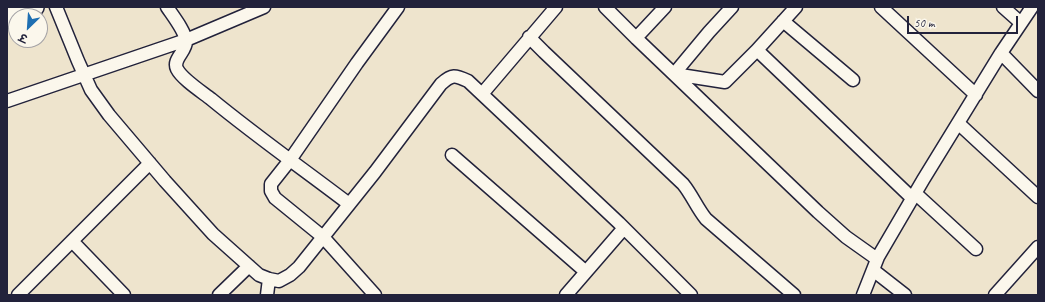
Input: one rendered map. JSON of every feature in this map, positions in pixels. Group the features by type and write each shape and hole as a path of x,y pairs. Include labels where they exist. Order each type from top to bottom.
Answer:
{"highway":[{"path":"7,18 34,7"}],"street":[{"path":"56,7 91,90 109,115 213,234 259,275 279,281 290,275 299,266 375,172 441,84 448,78 454,76 468,81 624,228 691,295"},
{"path":"167,7 183,32 186,40 184,48 177,60 176,65 178,70 233,117 350,204"},
{"path":"7,101 186,40 264,7"},
{"path":"371,294 323,237 275,198 271,191 272,184 398,7"},
{"path":"482,94 556,7"},
{"path":"605,7 818,212 875,264 905,295"},
{"path":"636,38 665,7"},
{"path":"674,74 732,7"},
{"path":"674,74 725,82 757,50 796,7"},
{"path":"881,7 976,95"},
{"path":"1003,7 1021,23"},
{"path":"863,295 875,264 913,196 1001,53 1032,7"},
{"path":"783,21 853,80"},
{"path":"529,37 683,184 706,219 794,295"},
{"path":"757,50 913,196 976,249"},
{"path":"1001,53 1038,91"},
{"path":"958,123 1038,198"},
{"path":"452,155 586,272"},
{"path":"18,295 150,163"},
{"path":"569,294 624,228"},
{"path":"72,241 124,295"},
{"path":"995,295 1038,247"},
{"path":"219,295 249,266"},
{"path":"268,295 269,279"}]}
